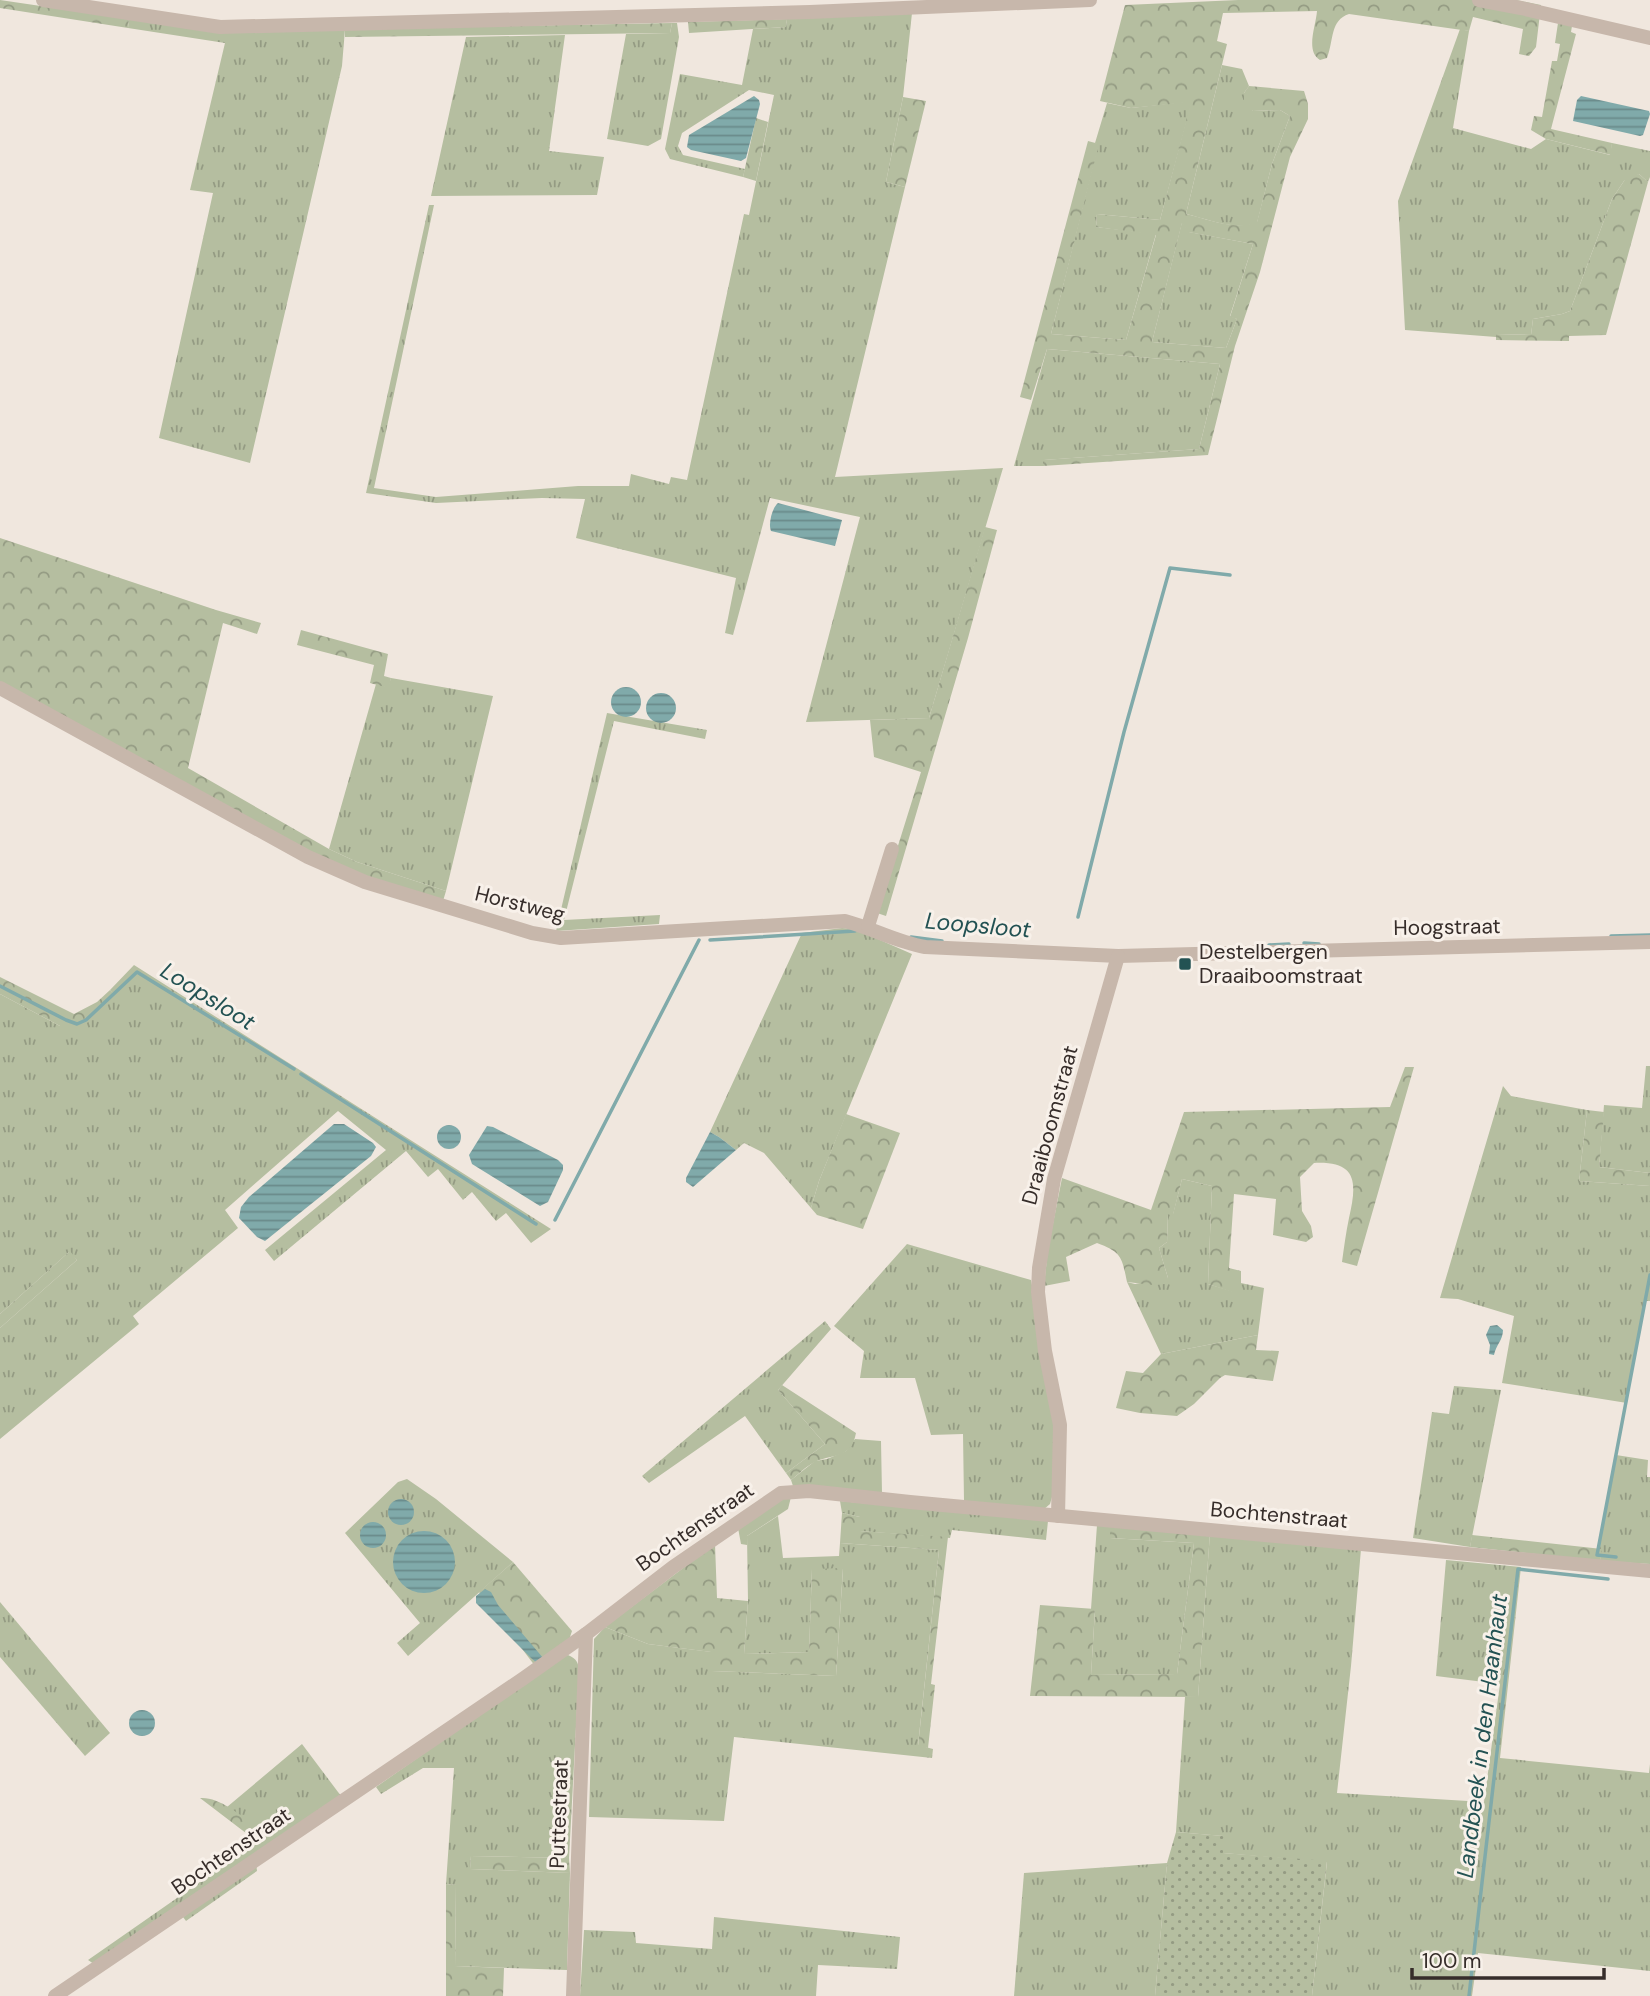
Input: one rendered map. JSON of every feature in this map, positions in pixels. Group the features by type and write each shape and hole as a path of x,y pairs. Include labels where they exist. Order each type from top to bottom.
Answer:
{"street":[{"path":"43,0 220,27 810,12 1090,0"},
{"path":"1479,0 1650,38"},
{"name":"Horstweg","path":"0,688 308,857 365,882 532,933 561,938 845,920 868,926 895,940 925,947 1118,956"},
{"path":"868,926 892,849"},
{"name":"Hoogstraat","path":"1118,956 1650,942"},
{"name":"Draaiboomstraat","path":"1058,1516 1060,1425 1045,1352 1038,1292 1039,1268 1054,1180 1118,956"},
{"name":"Bochtenstraat","path":"55,1996 461,1721 586,1634 673,1567 781,1493 810,1491 1650,1571"},
{"name":"Puttestraat","path":"573,1996 586,1634"}],"green space":[{"path":"0,0 129,19 128,28 0,8"},
{"path":"1238,0 1516,0 1541,5 1536,47 1529,56 1519,54 1523,29 1473,17 1469,31 1349,14 1336,26 1327,58 1320,60 1313,51 1312,44 1317,11 1223,13 1217,41 1227,44 1186,214 1231,225 1257,222 1272,164 1290,116 1280,110 1253,111 1244,101 1244,93 1249,86 1304,91 1308,104 1308,119 1290,157 1260,272 1235,346 1208,455 1043,466 1043,460 1199,449 1220,364 1047,349 1031,400 1020,397 1088,141 1099,144 1051,334 1126,340 1156,235 1096,227 1097,214 1160,220 1191,102 1131,108 1100,101 1125,5","holes":["1182,223 1188,232 1253,244 1230,317 1237,319 1226,348 1152,342"]},
{"path":"912,13 903,97 886,182 905,187 835,477 1003,468 929,718 806,722 860,517 770,498 733,635 725,633 736,578 576,538 585,499 542,498 436,503 366,493 429,205 434,205 374,488 436,497 578,486 629,486 631,474 669,484 671,477 687,480 744,214 749,215 774,95 749,90 682,133 678,146 683,155 745,169 743,177 670,159 665,149 680,74 742,85 753,29 786,27 787,19"},
{"path":"129,19 345,29 342,66 250,463 159,438 213,193 190,190 225,43 128,28"},
{"path":"787,19 786,27 689,33 688,22"},
{"path":"672,23 677,23 679,37 661,139 648,146 607,139 626,34 670,33"},
{"path":"672,23 670,33 345,37 345,29"},
{"path":"1558,23 1572,26 1571,32 1576,34 1551,129 1612,143 1611,155 1546,139 1531,130 1534,116 1542,117 1552,61 1557,61 1560,44 1555,43"},
{"path":"1460,29 1469,31 1453,128 1531,149 1546,139 1610,155 1612,143 1650,151 1648,182 1639,174 1624,181 1612,199 1570,311 1533,319 1531,335 1497,334 1496,337 1405,330 1398,201"},
{"path":"565,35 549,151 604,157 597,195 431,196 466,37"},
{"path":"1222,65 1242,69 1249,86 1244,93 1253,111 1280,110 1290,116 1272,164 1257,223 1248,225 1221,223 1186,214"},
{"path":"903,97 926,101 905,187 886,182"},
{"path":"1192,101 1160,220 1097,214 1096,227 1156,234 1126,340 1051,334 1098,145 1095,143 1107,103 1131,108"},
{"path":"756,118 768,122 756,181 743,177"},
{"path":"1639,174 1648,182 1606,335 1569,336 1569,341 1496,340 1496,334 1531,335 1533,319 1570,311 1612,199 1624,181 1631,175"},
{"path":"1182,222 1189,232 1253,244 1230,316 1237,319 1226,348 1152,342"},
{"path":"1047,349 1220,364 1199,449 1044,460 1043,466 1014,466"},
{"path":"985,527 997,530 886,916 877,913 921,772 874,757 870,720 929,718"},
{"path":"0,538 261,623 257,634 223,623 188,768 329,849 357,862 446,891 443,901 353,872 323,858 0,683"},
{"path":"301,630 388,654 384,676 391,678 389,688 370,683 374,665 297,645"},
{"path":"391,678 493,696 446,891 357,862 329,849 376,684 388,687"},
{"path":"607,713 707,730 705,739 614,721 564,920 660,915 659,924 556,931"},
{"path":"855,929 912,954 819,1181 811,1208 764,1153 744,1143 736,1150 710,1132 802,933"},
{"path":"134,965 551,1229 531,1243 506,1213 496,1221 472,1192 463,1200 438,1169 428,1177 406,1151 274,1261 265,1250 386,1150 338,1111 225,1210 238,1228 133,1316 139,1324 0,1439 0,1328 77,1260 69,1252 0,1314 0,994 60,1026 116,996 110,990"},
{"path":"0,977 74,1014 97,1002 110,990 117,996 77,1032 60,1026 0,994"},
{"path":"1646,1066 1650,1066 1650,1173 1599,1167 1604,1105 1642,1108"},
{"path":"1405,1067 1414,1067 1357,1266 1342,1262 1353,1194 1351,1177 1347,1170 1339,1166 1314,1163 1300,1177 1302,1211 1311,1226 1313,1237 1306,1242 1273,1235 1276,1199 1234,1194 1229,1268 1241,1271 1241,1295 1208,1284 1212,1186 1182,1179 1173,1215 1168,1214 1167,1242 1159,1248 1168,1278 1165,1284 1127,1282 1120,1257 1097,1243 1066,1257 1070,1281 1044,1286 1048,1249 1062,1178 1151,1210 1184,1112 1390,1107"},
{"path":"1503,1086 1511,1096 1587,1110 1579,1181 1650,1186 1650,1301 1644,1301 1627,1403 1502,1383 1514,1316 1458,1299 1440,1298"},
{"path":"1587,1110 1604,1112 1599,1167 1650,1173 1650,1186 1579,1181"},
{"path":"846,1114 900,1133 863,1229 817,1215 811,1208"},
{"path":"1182,1179 1212,1186 1208,1284 1241,1294 1241,1283 1264,1288 1258,1335 1161,1354 1127,1282 1135,1284 1168,1278 1159,1248 1167,1242 1168,1214 1173,1214"},
{"path":"907,1244 1031,1280 1056,1427 1052,1497 1050,1504 1043,1510 964,1501 963,1434 931,1435 915,1378 860,1378 864,1351 834,1326"},
{"path":"70,1251 77,1260 0,1328 0,1314"},
{"path":"825,1321 831,1329 778,1390 825,1444 786,1473 745,1416 649,1483 642,1476"},
{"path":"1258,1335 1256,1350 1279,1351 1273,1381 1225,1375 1177,1416 1116,1408 1126,1371 1143,1373 1161,1354"},
{"path":"782,1385 856,1433 850,1448 845,1452 813,1463 791,1480 786,1473 825,1444 778,1390"},
{"path":"1454,1386 1501,1390 1470,1547 1413,1538 1432,1412 1449,1414"},
{"path":"855,1439 881,1441 882,1493 793,1486 791,1480 815,1461 846,1451"},
{"path":"1616,1455 1648,1460 1650,1564 1600,1561 1601,1550 1597,1549"},
{"path":"407,1479 436,1499 513,1562 408,1656 397,1643 420,1623 345,1533 398,1482"},
{"path":"791,1497 788,1509 747,1536 747,1545 741,1544 738,1528 779,1499"},
{"path":"840,1501 1048,1521 1046,1540 952,1530 950,1538 860,1531 860,1517 842,1513"},
{"path":"842,1513 860,1517 860,1531 948,1537 931,1684 935,1685 928,1748 918,1746 939,1550 840,1543"},
{"path":"778,1516 783,1558 839,1556 840,1543 939,1550 918,1745 933,1749 932,1758 734,1737 724,1821 589,1817 594,1639 605,1627 648,1644 712,1652 712,1671 836,1676 843,1569 812,1569 809,1652 744,1654 748,1601 747,1536"},
{"path":"1097,1525 1110,1525 1110,1538 1194,1543 1177,1674 1091,1675 1095,1610 1091,1609"},
{"path":"1110,1525 1210,1533 1198,1697 1030,1696 1040,1605 1095,1609 1091,1675 1177,1674 1194,1543 1110,1538"},
{"path":"1210,1533 1361,1549 1337,1793 1484,1802 1500,1684 1436,1676 1446,1560 1521,1567 1500,1758 1649,1773 1650,1764 1650,1971 1478,1953 1472,1996 1312,1996 1327,1862 1223,1853 1223,1836 1176,1832 1185,1697 1198,1697"},
{"path":"1472,1535 1602,1549 1600,1561 1470,1547"},
{"path":"715,1544 717,1598 748,1601 744,1654 809,1652 812,1569 843,1568 836,1676 712,1671 711,1652 648,1644 605,1627"},
{"path":"513,1562 572,1631 569,1640 535,1666 479,1592"},
{"path":"0,1602 110,1733 85,1756 0,1657"},
{"path":"568,1655 576,1661 579,1671 569,1858 471,1856 470,1869 570,1873 567,1970 455,1966 456,1885 446,1884 454,1768 423,1768 381,1794 376,1787"},
{"path":"302,1744 341,1796 94,1964 88,1960 266,1836 227,1807"},
{"path":"200,1798 217,1801 226,1806 267,1836 259,1843"},
{"path":"1176,1832 1224,1836 1223,1853 1327,1861 1312,1996 1155,1996 1167,1863"},
{"path":"471,1856 569,1858 570,1873 470,1869"},
{"path":"256,1863 257,1871 186,1921 183,1917"},
{"path":"1167,1863 1155,1996 1014,1996 1024,1873"},
{"path":"446,1884 456,1885 455,1966 504,1968 503,1996 446,1996"},
{"path":"714,1917 900,1937 897,1969 818,1965 816,1996 580,1996 584,1930 635,1932 636,1943 712,1949"}],"water":[{"path":"754,96 760,104 746,158 741,161 687,147 689,135"},
{"path":"1581,96 1649,111 1643,135 1573,121 1577,100"},
{"path":"778,503 842,520 835,546 771,531 771,516"},
{"path":"626,687 637,691 641,702 637,713 626,717 615,713 611,702 615,691"},
{"path":"661,693 672,697 676,708 672,719 661,723 650,719 646,708 650,697"},
{"path":"334,1124 344,1124 373,1143 376,1147 371,1156 265,1241 257,1237 239,1218 241,1207 249,1197"},
{"path":"449,1125 458,1128 461,1137 458,1146 449,1149 440,1146 437,1137 440,1128"},
{"path":"487,1126 558,1160 563,1165 548,1202 540,1206 472,1164 469,1155"},
{"path":"710,1132 736,1150 693,1187 686,1182 686,1178"},
{"path":"1497,1325 1503,1330 1503,1334 1494,1355 1489,1354 1490,1345 1486,1335 1490,1326"},
{"path":"401,1499 410,1503 414,1512 410,1521 401,1525 392,1521 388,1512 392,1503"},
{"path":"373,1522 382,1526 386,1535 382,1544 373,1548 364,1544 360,1535 364,1526"},
{"path":"418,1531 430,1531 446,1540 453,1550 453,1574 446,1584 430,1593 418,1593 407,1588 398,1579 393,1568 393,1556 398,1545 407,1536"},
{"path":"485,1589 491,1592 498,1605 544,1659 538,1664 476,1603 476,1596"},
{"path":"142,1710 151,1714 155,1723 151,1732 142,1736 133,1732 129,1723 133,1714"}],"waterway":[{"path":"1078,917 1124,732 1170,568 1230,575"},
{"name":"Loopsloot","path":"710,940 855,931"},
{"name":"Loopsloot","path":"1611,936 1650,935"},
{"name":"Loopsloot","path":"911,937 942,941"},
{"name":"Loopsloot","path":"555,1220 699,940"},
{"name":"Loopsloot","path":"1304,943 1319,944"},
{"name":"Loopsloot","path":"1269,945 1289,944"},
{"name":"Loopsloot","path":"0,986 77,1024 86,1020 137,972 294,1069"},
{"name":"Loopsloot","path":"301,1074 536,1224"},
{"name":"Landbeek in den Haanhaut","path":"1616,1557 1597,1555 1650,1275"},
{"name":"Landbeek in den Haanhaut","path":"1469,1996 1518,1569 1608,1579"}],"place":[{"name":"Destelbergen Draaiboomstraat","path":"1185,964"}]}
